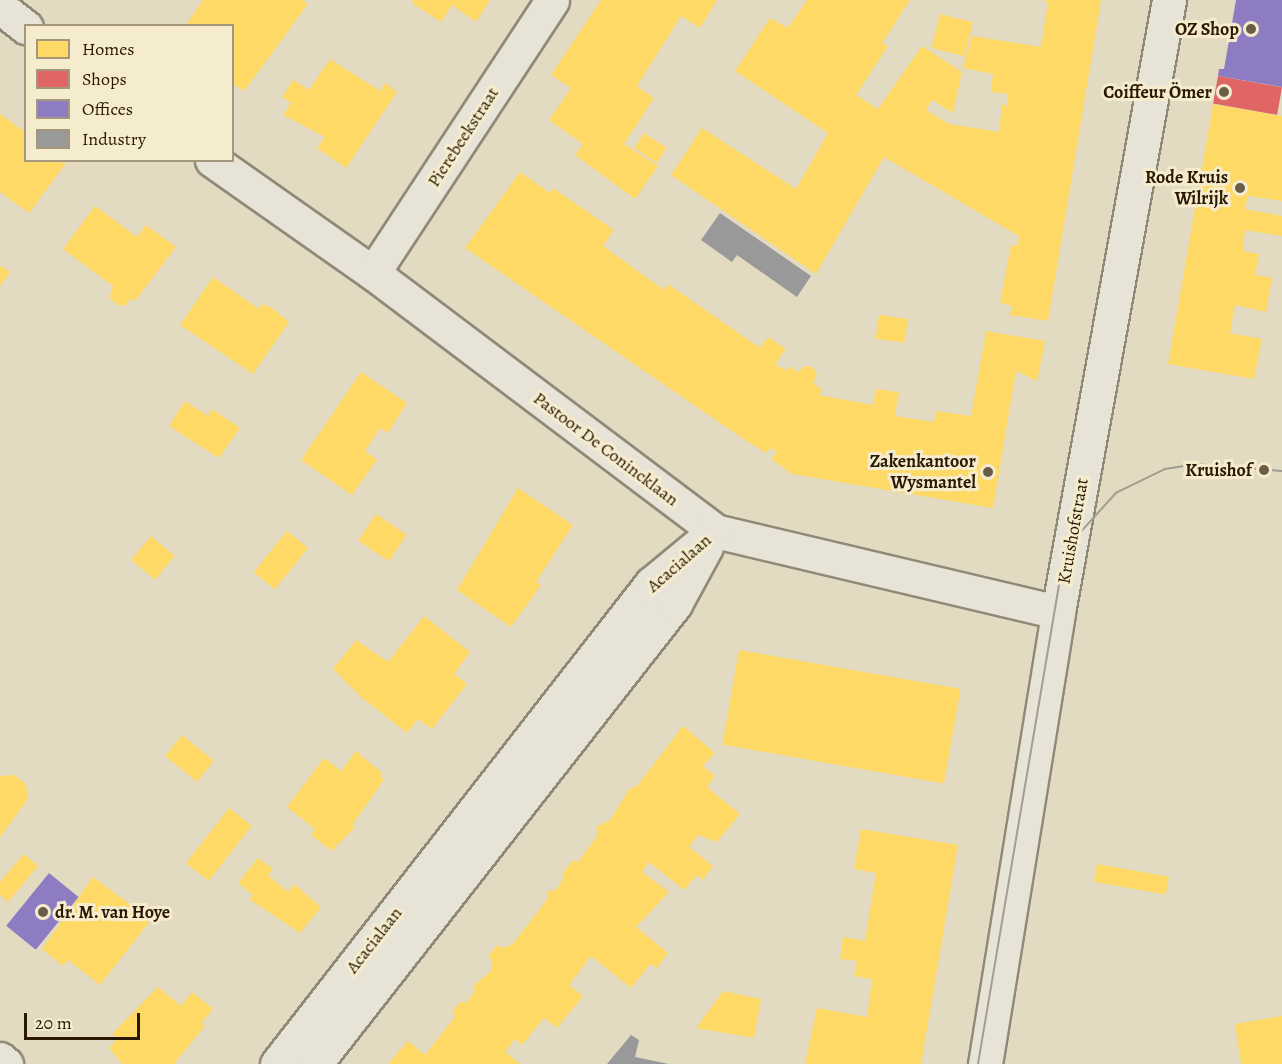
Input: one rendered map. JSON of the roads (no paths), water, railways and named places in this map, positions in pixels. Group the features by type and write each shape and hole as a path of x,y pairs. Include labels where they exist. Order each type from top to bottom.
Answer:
{"street":[{"name":"Pierebeekstraat","path":"373,273 552,0"},
{"name":"Kruishofstraat","path":"985,1064 1058,612 1169,0"},
{"path":"0,7 24,25"},
{"name":"Pastoor De Conincklaan","path":"215,162 373,273 715,531 1058,612"},
{"name":"Acacialaan","path":"277,1064 651,584 715,531"},
{"name":"Acacialaan","path":"315,1064 675,604 715,531"},
{"path":"0,1059 6,1064"}],"tram line":[{"path":"978,1064 1060,577 1079,534 1116,493 1165,469 1195,464 1282,471"}],"place":[{"name":"OZ Shop","path":"1251,29"},
{"name":"Coiffeur Ömer","path":"1224,92"},
{"name":"Rode Kruis Wilrijk","path":"1240,188"},
{"name":"Kruishof","path":"1264,470"},
{"name":"Zakenkantoor Wysmantel","path":"988,472"},
{"name":"dr. M. van Hoye","path":"43,912"}]}
